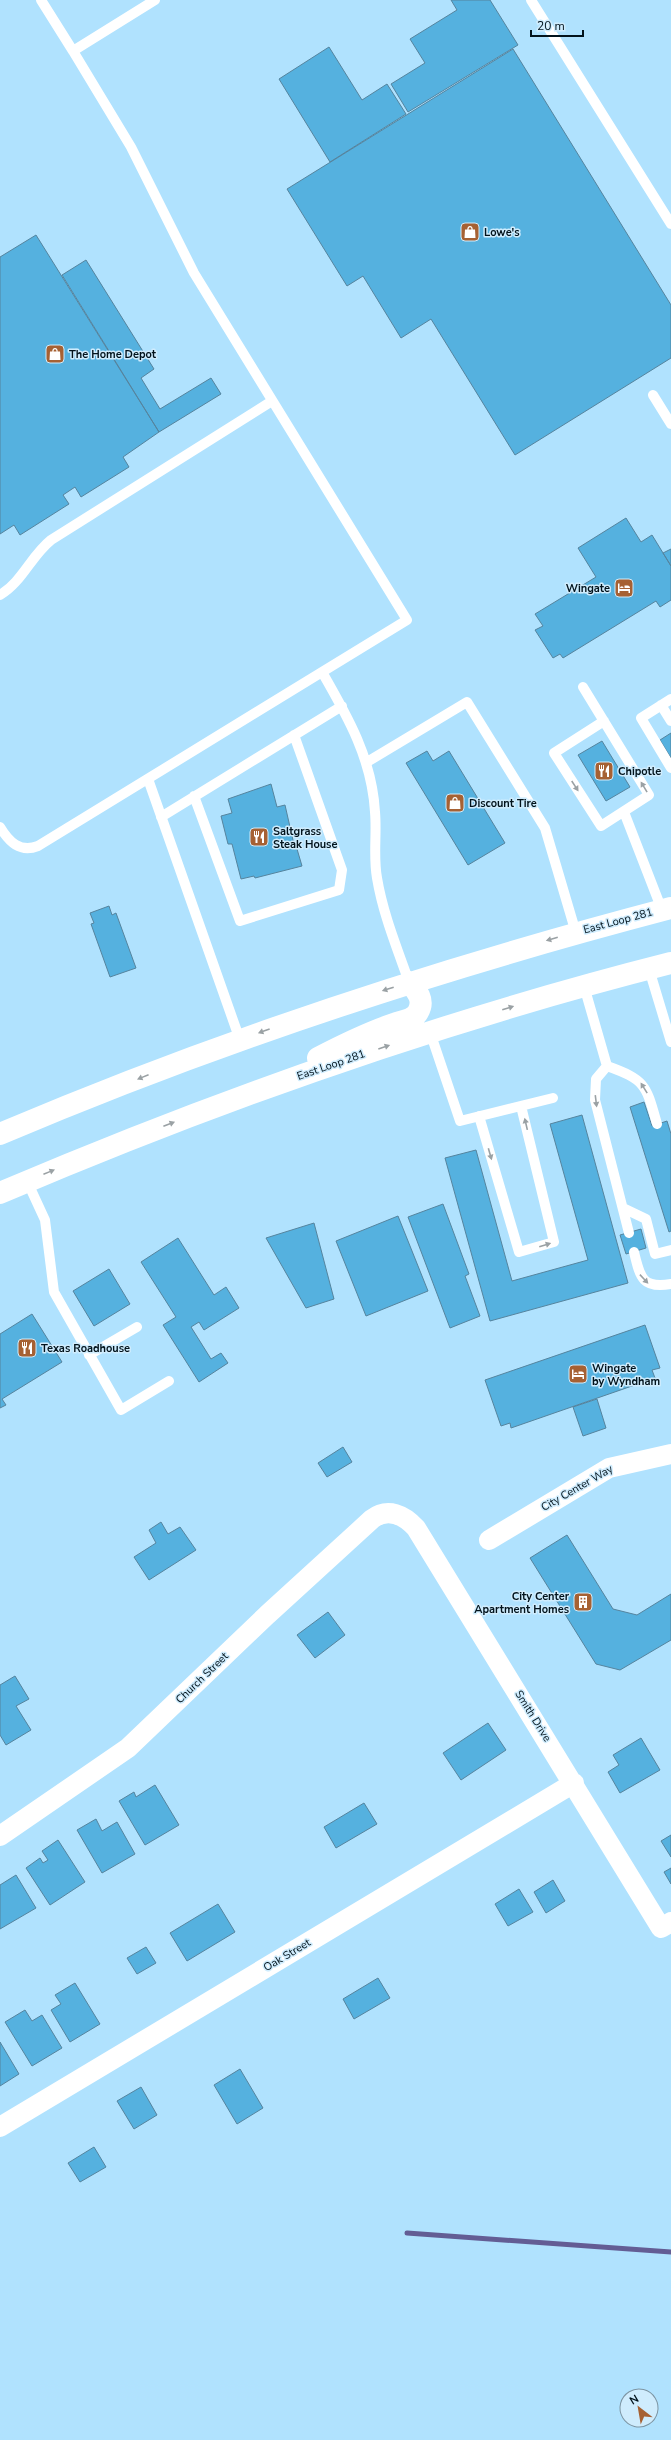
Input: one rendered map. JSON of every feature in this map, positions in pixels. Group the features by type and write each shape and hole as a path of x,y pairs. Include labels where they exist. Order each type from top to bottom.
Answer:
{"highway":[{"name":"East Loop 281","path":"0,1134 59,1108 240,1040 409,982 576,933 667,909"},
{"name":"East Loop 281","path":"0,1193 251,1092 430,1032 584,986 671,963"},
{"path":"251,1092 367,1033 414,1017 419,1011 421,1002 418,992 409,982"},
{"path":"0,1147 59,1108"}],"street":[{"name":"City Center Way","path":"489,1540 609,1468 671,1454"},
{"name":"Church Street","path":"0,1836 128,1748 278,1604 372,1519 384,1513 395,1513"},
{"name":"Smith Drive","path":"395,1513 406,1518 416,1528 574,1783 666,1925"},
{"name":"Oak Street","path":"0,2127 574,1783"}],"lane":[{"path":"0,827 15,846 32,848 148,779 407,620 194,273 131,147 41,0"},
{"path":"73,51 155,0"},
{"path":"531,0 671,224"},
{"path":"653,395 671,424"},
{"path":"0,595 14,585 39,551 51,540 272,401"},
{"path":"322,672 358,736 367,762 375,804 376,878 383,905 409,982"},
{"path":"583,687 604,721 649,795 601,826 554,753 604,721"},
{"path":"671,699 640,718 671,768"},
{"path":"367,762 467,702 545,828 576,933"},
{"path":"661,705 671,721"},
{"path":"161,817 342,706"},
{"path":"194,796 240,921 339,890 342,870 294,735"},
{"path":"148,779 240,1040"},
{"path":"624,812 667,909"},
{"path":"648,968 669,1028 671,1042"},
{"path":"584,986 607,1066"},
{"path":"430,1032 460,1121 553,1098"},
{"path":"607,1066 634,1076 646,1086 657,1124"},
{"path":"607,1066 596,1079 595,1100 629,1233"},
{"path":"479,1116 519,1252 554,1242 521,1106"},
{"path":"27,1181 45,1220 54,1292 121,1410 169,1381"},
{"path":"623,1208 646,1219 655,1254 671,1250"},
{"path":"634,1252 639,1272 646,1283 656,1287 671,1284"},
{"path":"89,1355 137,1327"}],"building":[{"path":"451,0 490,0 518,45 408,112 391,84 425,63 410,39 457,10"},
{"path":"329,47 362,100 387,84 406,114 330,162 279,79"},
{"name":"Lowe's","path":"513,49 671,305 671,358 515,455 431,319 401,338 363,276 347,286 287,189"},
{"name":"The Home Depot","path":"36,235 159,432 123,457 129,467 81,497 75,487 63,495 69,504 20,535 14,525 0,534 0,257"},
{"path":"86,260 154,369 141,378 160,409 211,378 221,394 159,432 62,275"},
{"name":"Wingate","path":"626,518 641,542 652,535 671,566 671,600 660,607 656,601 563,658 560,654 553,658 535,630 543,626 535,614 596,577 578,548"},
{"path":"671,549 671,566 663,553"},
{"path":"671,733 671,758 660,740"},
{"name":"Chipotle","path":"602,741 630,787 606,801 578,755"},
{"name":"Discount Tire","path":"427,751 433,761 449,751 505,843 468,865 406,763"},
{"name":"Saltgrass Steak House","path":"271,784 277,807 285,805 295,849 297,849 302,866 255,878 254,876 241,879 232,844 228,844 221,816 232,813 228,799"},
{"path":"109,906 112,915 116,913 136,968 110,977 91,924 94,923 90,913"},
{"path":"644,1102 652,1126 667,1121 671,1134 671,1231 669,1232 630,1107"},
{"path":"582,1115 628,1283 490,1321 445,1158 476,1150 512,1281 588,1260 550,1124"},
{"path":"443,1204 469,1274 465,1276 480,1316 450,1328 408,1217"},
{"path":"398,1216 428,1291 366,1316 336,1241"},
{"path":"314,1223 334,1299 306,1308 266,1238"},
{"path":"641,1229 646,1248 626,1254 620,1235"},
{"path":"178,1238 214,1295 226,1287 239,1308 204,1330 199,1322 191,1327 211,1359 221,1353 228,1363 199,1382 163,1325 176,1317 141,1262"},
{"path":"109,1269 130,1304 94,1326 73,1291"},
{"name":"Texas Roadhouse","path":"32,1314 62,1362 2,1399 6,1405 0,1408 0,1334"},
{"name":"Wingate by Wyndham","path":"645,1325 660,1368 652,1370 655,1378 511,1428 510,1423 501,1426 485,1380"},
{"path":"597,1399 606,1428 583,1436 573,1407"},
{"path":"343,1447 352,1462 327,1477 318,1463"},
{"path":"161,1522 168,1534 180,1527 196,1550 149,1580 134,1557 156,1543 149,1530"},
{"name":"City Center Apartment Homes","path":"567,1535 613,1609 637,1615 671,1594 671,1640 620,1670 596,1664 530,1558"},
{"path":"328,1612 345,1635 315,1658 297,1635"},
{"path":"15,1676 29,1699 16,1706 31,1730 6,1745 0,1735 0,1685"},
{"path":"488,1723 506,1750 461,1780 443,1753"},
{"path":"641,1738 660,1770 620,1793 608,1772 619,1765 613,1755"},
{"path":"155,1785 179,1825 145,1845 119,1801 134,1792 136,1797"},
{"path":"364,1803 377,1824 336,1848 324,1827"},
{"path":"96,1819 102,1831 117,1822 135,1854 102,1873 77,1830"},
{"path":"671,1835 671,1857 661,1841"},
{"path":"58,1840 85,1882 50,1905 26,1868 40,1858 43,1863 48,1860 42,1851"},
{"path":"671,1868 671,1884 664,1872"},
{"path":"16,1875 36,1908 0,1929 0,1885"},
{"path":"553,1880 565,1901 546,1913 534,1892"},
{"path":"519,1889 533,1912 508,1926 495,1904"},
{"path":"218,1904 235,1932 187,1961 170,1933"},
{"path":"146,1947 156,1963 137,1974 127,1958"},
{"path":"378,1978 390,1998 354,2019 343,1999"},
{"path":"75,1983 100,2024 70,2042 51,2010 61,2004 55,1995"},
{"path":"25,2010 32,2021 42,2015 62,2048 32,2066 5,2022"},
{"path":"0,2042 19,2074 0,2086"},
{"path":"240,2069 263,2108 237,2124 214,2085"},
{"path":"141,2087 157,2115 134,2129 117,2101"},
{"path":"94,2147 106,2167 80,2182 68,2163"}],"waterway":[{"path":"407,2233 671,2252"}],"place":[{"name":"Lowe's","path":"470,232"},
{"name":"The Home Depot","path":"55,354"},
{"name":"Wingate","path":"624,588"},
{"name":"Chipotle","path":"604,771"},
{"name":"Discount Tire","path":"455,803"},
{"name":"Saltgrass Steak House","path":"259,837"},
{"name":"Texas Roadhouse","path":"27,1348"},
{"name":"Wingate by Wyndham","path":"578,1374"},
{"name":"City Center Apartment Homes","path":"583,1602"}]}
